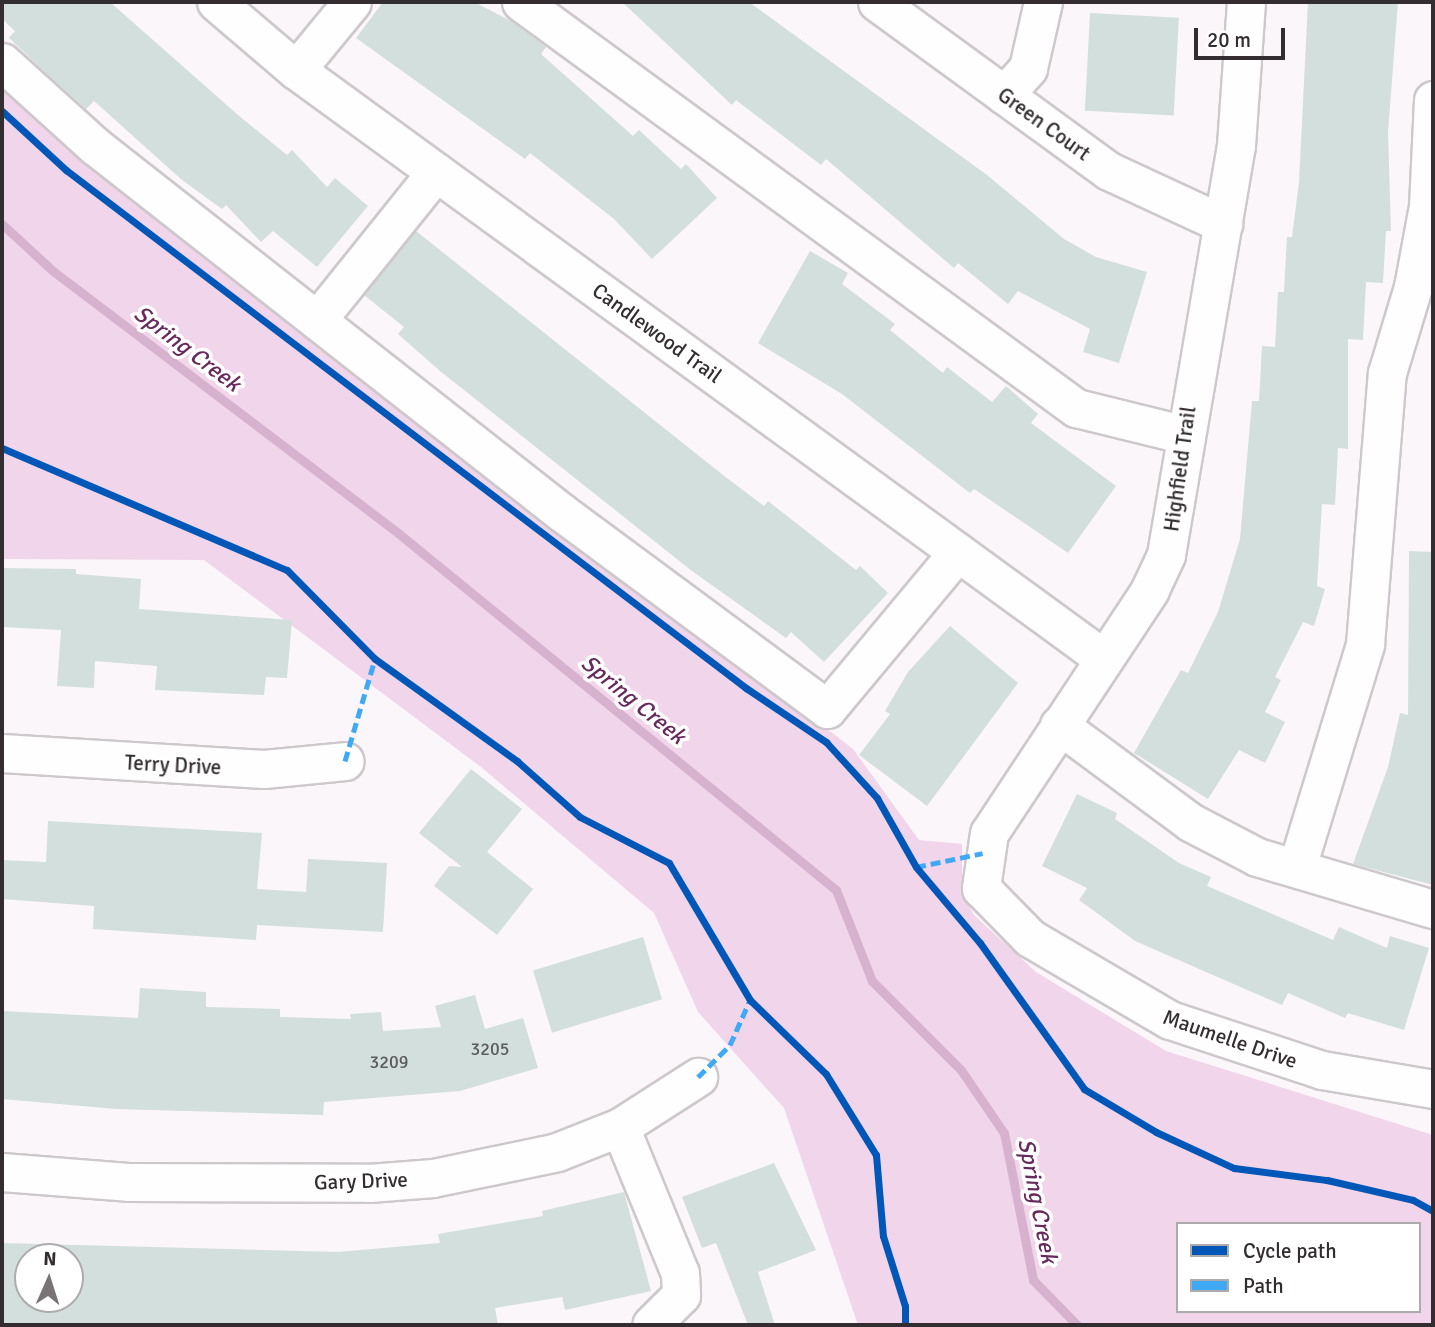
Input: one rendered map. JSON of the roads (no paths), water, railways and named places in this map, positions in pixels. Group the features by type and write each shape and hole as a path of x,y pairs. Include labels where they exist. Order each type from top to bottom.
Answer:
{"street":[{"name":"Candlewood Trail","path":"216,2 296,70 1103,658"},
{"path":"296,70 352,2"},
{"path":"521,2 1076,408 1186,435"},
{"name":"Green Court","path":"877,2 1109,172 1223,223"},
{"path":"1004,95 1028,68 1043,2"},
{"name":"Highfield Trail","path":"981,888 989,833 1103,658 1166,555 1236,145 1246,2"},
{"path":"2,62 95,146 561,512 827,709 958,552"},
{"path":"1297,867 1365,644 1387,373 1413,287 1428,206 1433,100"},
{"path":"317,320 436,172"},
{"path":"1059,725 1189,822 1257,857 1433,909"},
{"name":"Terry Drive","path":"2,754 264,769 345,761"},
{"name":"Maumelle Drive","path":"981,888 1030,938 1170,1020 1322,1070 1433,1087"},
{"name":"Gary Drive","path":"2,1172 128,1182 369,1183 502,1167 620,1127 698,1077"},
{"path":"620,1127 681,1273 681,1296 651,1325"}],"waterway":[{"name":"Spring Creek","path":"2,224 53,271 398,533 836,890 872,981 961,1070 1004,1133 1033,1280 1077,1325"}]}
